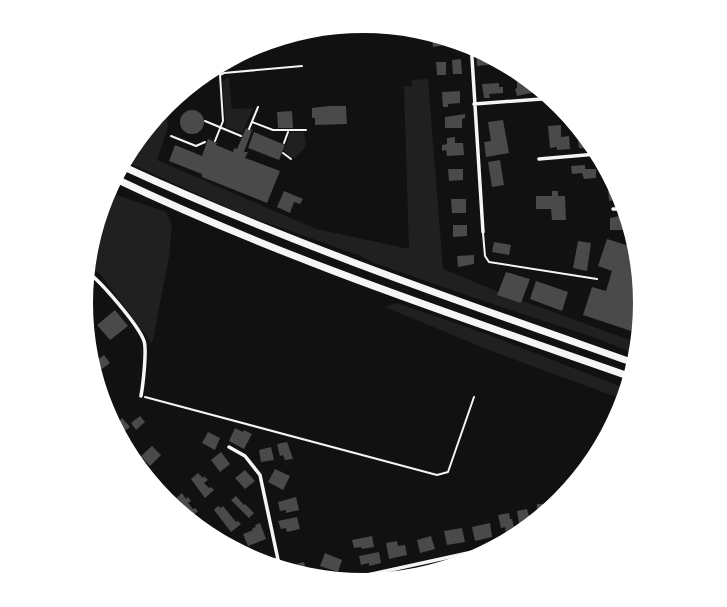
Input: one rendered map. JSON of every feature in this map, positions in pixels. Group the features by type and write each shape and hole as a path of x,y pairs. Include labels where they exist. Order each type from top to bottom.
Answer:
{"highway":[{"path":"129,169 327,253 628,361"},
{"path":"122,182 310,262 624,375"}],"street":[{"path":"472,56 483,232"},
{"path":"474,104 541,99"},
{"path":"539,159 589,155"},
{"path":"95,278 137,327 144,342 141,396"},
{"path":"229,447 245,456 260,475 278,559"},
{"path":"378,573 464,554"}],"lane":[{"path":"483,232 485,256 489,262 597,279"}],"path":[{"path":"215,141 223,121 220,75 302,66"},
{"path":"249,129 258,107"},
{"path":"205,121 241,136"},
{"path":"252,122 273,130 306,130"},
{"path":"284,143 288,131"},
{"path":"171,136 196,146 205,142"},
{"path":"283,153 290,159"},
{"path":"141,396 437,475 448,472 474,397"}],"shaded area":[{"path":"229,77 232,109 253,108 242,133 226,127 222,82"},
{"path":"428,79 443,269 631,340 630,351 239,213 132,164 167,117 168,126 157,160 316,229 409,249 404,86 413,86 411,80"},
{"path":"290,132 304,132 306,146 295,158 284,151"},
{"path":"117,194 166,212 172,225 169,257 152,344 96,271 98,251"},
{"path":"397,303 489,335 620,387 616,397 484,348 385,307"}],"building":[{"path":"476,58 490,65 477,66"},
{"path":"461,59 462,74 453,74 452,60"},
{"path":"436,62 446,62 446,75 437,75"},
{"path":"518,82 533,93 517,96"},
{"path":"499,83 499,87 503,87 503,93 489,94 490,98 484,98 482,84"},
{"path":"460,91 460,103 443,107 442,92"},
{"path":"346,106 347,124 315,125 312,108"},
{"path":"192,110 203,117 204,122 197,133 192,134 181,127 180,122 187,111"},
{"path":"292,111 293,128 278,128 277,112"},
{"path":"465,114 462,128 445,128 445,117"},
{"path":"503,120 509,153 486,157 484,142 491,141 488,122"},
{"path":"561,125 561,137 569,136 570,149 550,148 548,126"},
{"path":"246,128 252,130 244,152 248,152 245,158 280,171 267,203 169,161 175,145 202,156 208,139 233,152"},
{"path":"254,132 285,145 279,160 248,148"},
{"path":"455,137 455,143 463,143 464,155 447,156 446,150 442,151 442,145 447,144 447,138"},
{"path":"500,160 504,185 492,187 488,162"},
{"path":"585,165 585,169 596,169 596,178 584,179 582,173 572,174 571,166"},
{"path":"448,169 463,169 463,180 449,181"},
{"path":"284,191 303,199 300,204 294,202 290,213 277,207"},
{"path":"552,191 558,191 558,196 565,196 566,220 552,220 551,209 536,209 536,196 552,196"},
{"path":"451,199 466,199 466,213 452,213"},
{"path":"619,216 624,230 610,230 610,218"},
{"path":"453,225 467,225 467,236 453,237"},
{"path":"607,239 628,246 634,304 632,331 583,315 592,287 606,291 612,271 598,266"},
{"path":"578,241 591,243 587,271 573,268"},
{"path":"494,242 511,245 509,255 492,252"},
{"path":"474,255 474,264 458,267 457,256"},
{"path":"506,272 530,279 521,303 497,295"},
{"path":"536,281 568,292 562,311 530,299"},
{"path":"115,310 128,326 110,340 97,325"},
{"path":"104,355 110,363 101,369 99,359"},
{"path":"140,416 145,422 136,430 131,423"},
{"path":"122,418 130,427 125,431 120,420"},
{"path":"235,428 252,434 244,449 229,441"},
{"path":"208,432 220,438 215,450 202,443"},
{"path":"287,442 293,459 285,460 283,455 280,456 277,444"},
{"path":"152,446 161,455 150,466 141,456"},
{"path":"271,447 274,460 261,462 259,450"},
{"path":"221,452 230,464 220,472 211,460"},
{"path":"275,469 290,476 283,490 268,482"},
{"path":"245,470 255,481 245,489 235,478"},
{"path":"198,473 208,480 204,483 214,490 205,498 191,479"},
{"path":"182,493 191,501 188,503 193,509 198,511 194,514 176,498"},
{"path":"236,496 254,513 249,518 231,500"},
{"path":"296,497 299,510 286,513 286,510 280,511 278,502"},
{"path":"223,506 236,522 241,524 231,532 214,510"},
{"path":"527,509 531,516 519,524 517,511"},
{"path":"509,513 514,528 506,533 505,527 501,528 498,515"},
{"path":"297,517 300,529 287,532 286,528 281,529 278,521"},
{"path":"260,523 266,539 248,546 243,534"},
{"path":"490,523 492,537 475,541 472,527"},
{"path":"462,528 465,542 447,545 444,531"},
{"path":"372,536 374,547 354,548 352,540"},
{"path":"431,536 435,549 420,553 417,540"},
{"path":"397,541 398,546 405,545 407,555 389,559 386,543"},
{"path":"379,552 381,563 361,565 359,556"},
{"path":"325,553 342,560 338,572 320,566"},
{"path":"304,562 305,568 294,565"}]}
